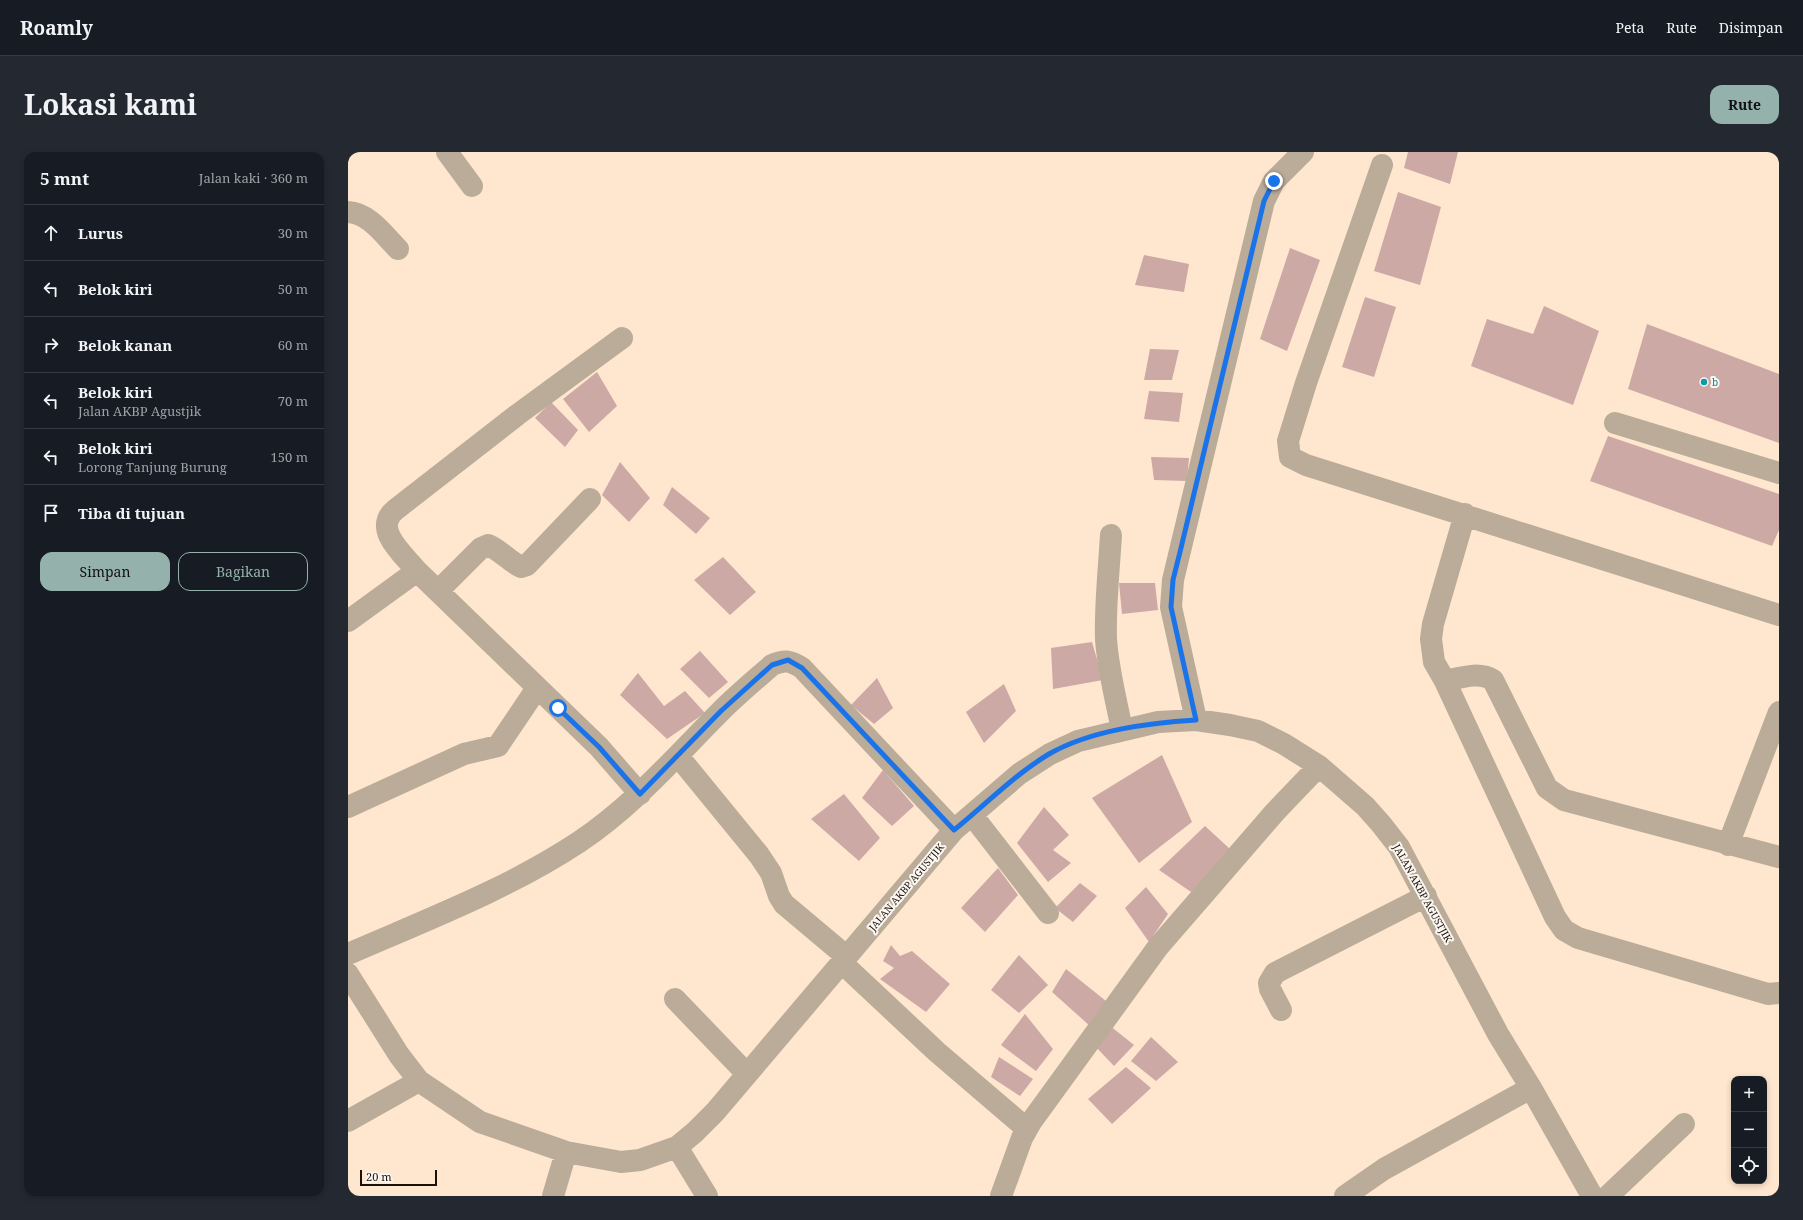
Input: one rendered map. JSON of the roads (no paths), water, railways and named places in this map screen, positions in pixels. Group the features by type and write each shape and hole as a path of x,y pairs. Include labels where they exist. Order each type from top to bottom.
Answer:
{"street":[{"path":"447,152 472,186"},
{"path":"1196,720 1171,607 1173,580 1264,201 1269,189 1278,176 1303,152"},
{"path":"1382,165 1306,383 1288,441 1288,451 1290,456 1306,465 1465,514 1779,615"},
{"path":"348,212 354,212 370,221 398,249"},
{"path":"622,338 517,415 390,515 386,523 390,538 417,571 599,747 640,794"},
{"path":"1615,423 1779,473"},
{"path":"438,591 481,548 488,545 496,548 512,563 521,567 527,565 590,499"},
{"path":"1465,514 1433,624 1431,639 1434,662 1445,681 1555,917 1564,930 1578,938 1768,994 1779,993"},
{"path":"1111,534 1106,607 1106,639 1110,670 1122,730"},
{"path":"348,621 417,571"},
{"path":"348,954 488,892 537,868 580,841 640,794 721,711 772,665 788,660 802,668 954,830"},
{"path":"1445,681 1477,675 1484,676 1492,680 1547,788 1564,800 1728,845 1779,857"},
{"path":"348,807 464,754 498,746 537,688"},
{"path":"1728,845 1779,712"},
{"name":"JALAN AKBP AGUSTJIK","path":"348,974 399,1055 419,1081 480,1122 566,1152 621,1162 640,1160 677,1147 715,1112 954,830 1020,774 1050,754 1078,741 1122,730 1158,722 1196,720 1230,725 1258,731 1284,744 1319,766 1364,806 1399,846 1498,1034 1531,1088 1592,1196"},
{"path":"678,756 759,855 771,873 776,889 784,904 845,960 937,1052 1027,1129"},
{"path":"1001,1196 1022,1138 1027,1129 1158,947 1275,812 1319,766"},
{"path":"972,815 1048,913"},
{"path":"1281,1010 1270,989 1269,983 1275,973 1426,896"},
{"path":"675,999 747,1074"},
{"path":"348,1120 419,1081"},
{"path":"1345,1196 1384,1169 1531,1088"},
{"path":"1608,1196 1684,1124"},
{"path":"677,1147 707,1196"},
{"path":"553,1196 566,1152"}],"place":[{"name":"b","path":"1704,382"}]}
